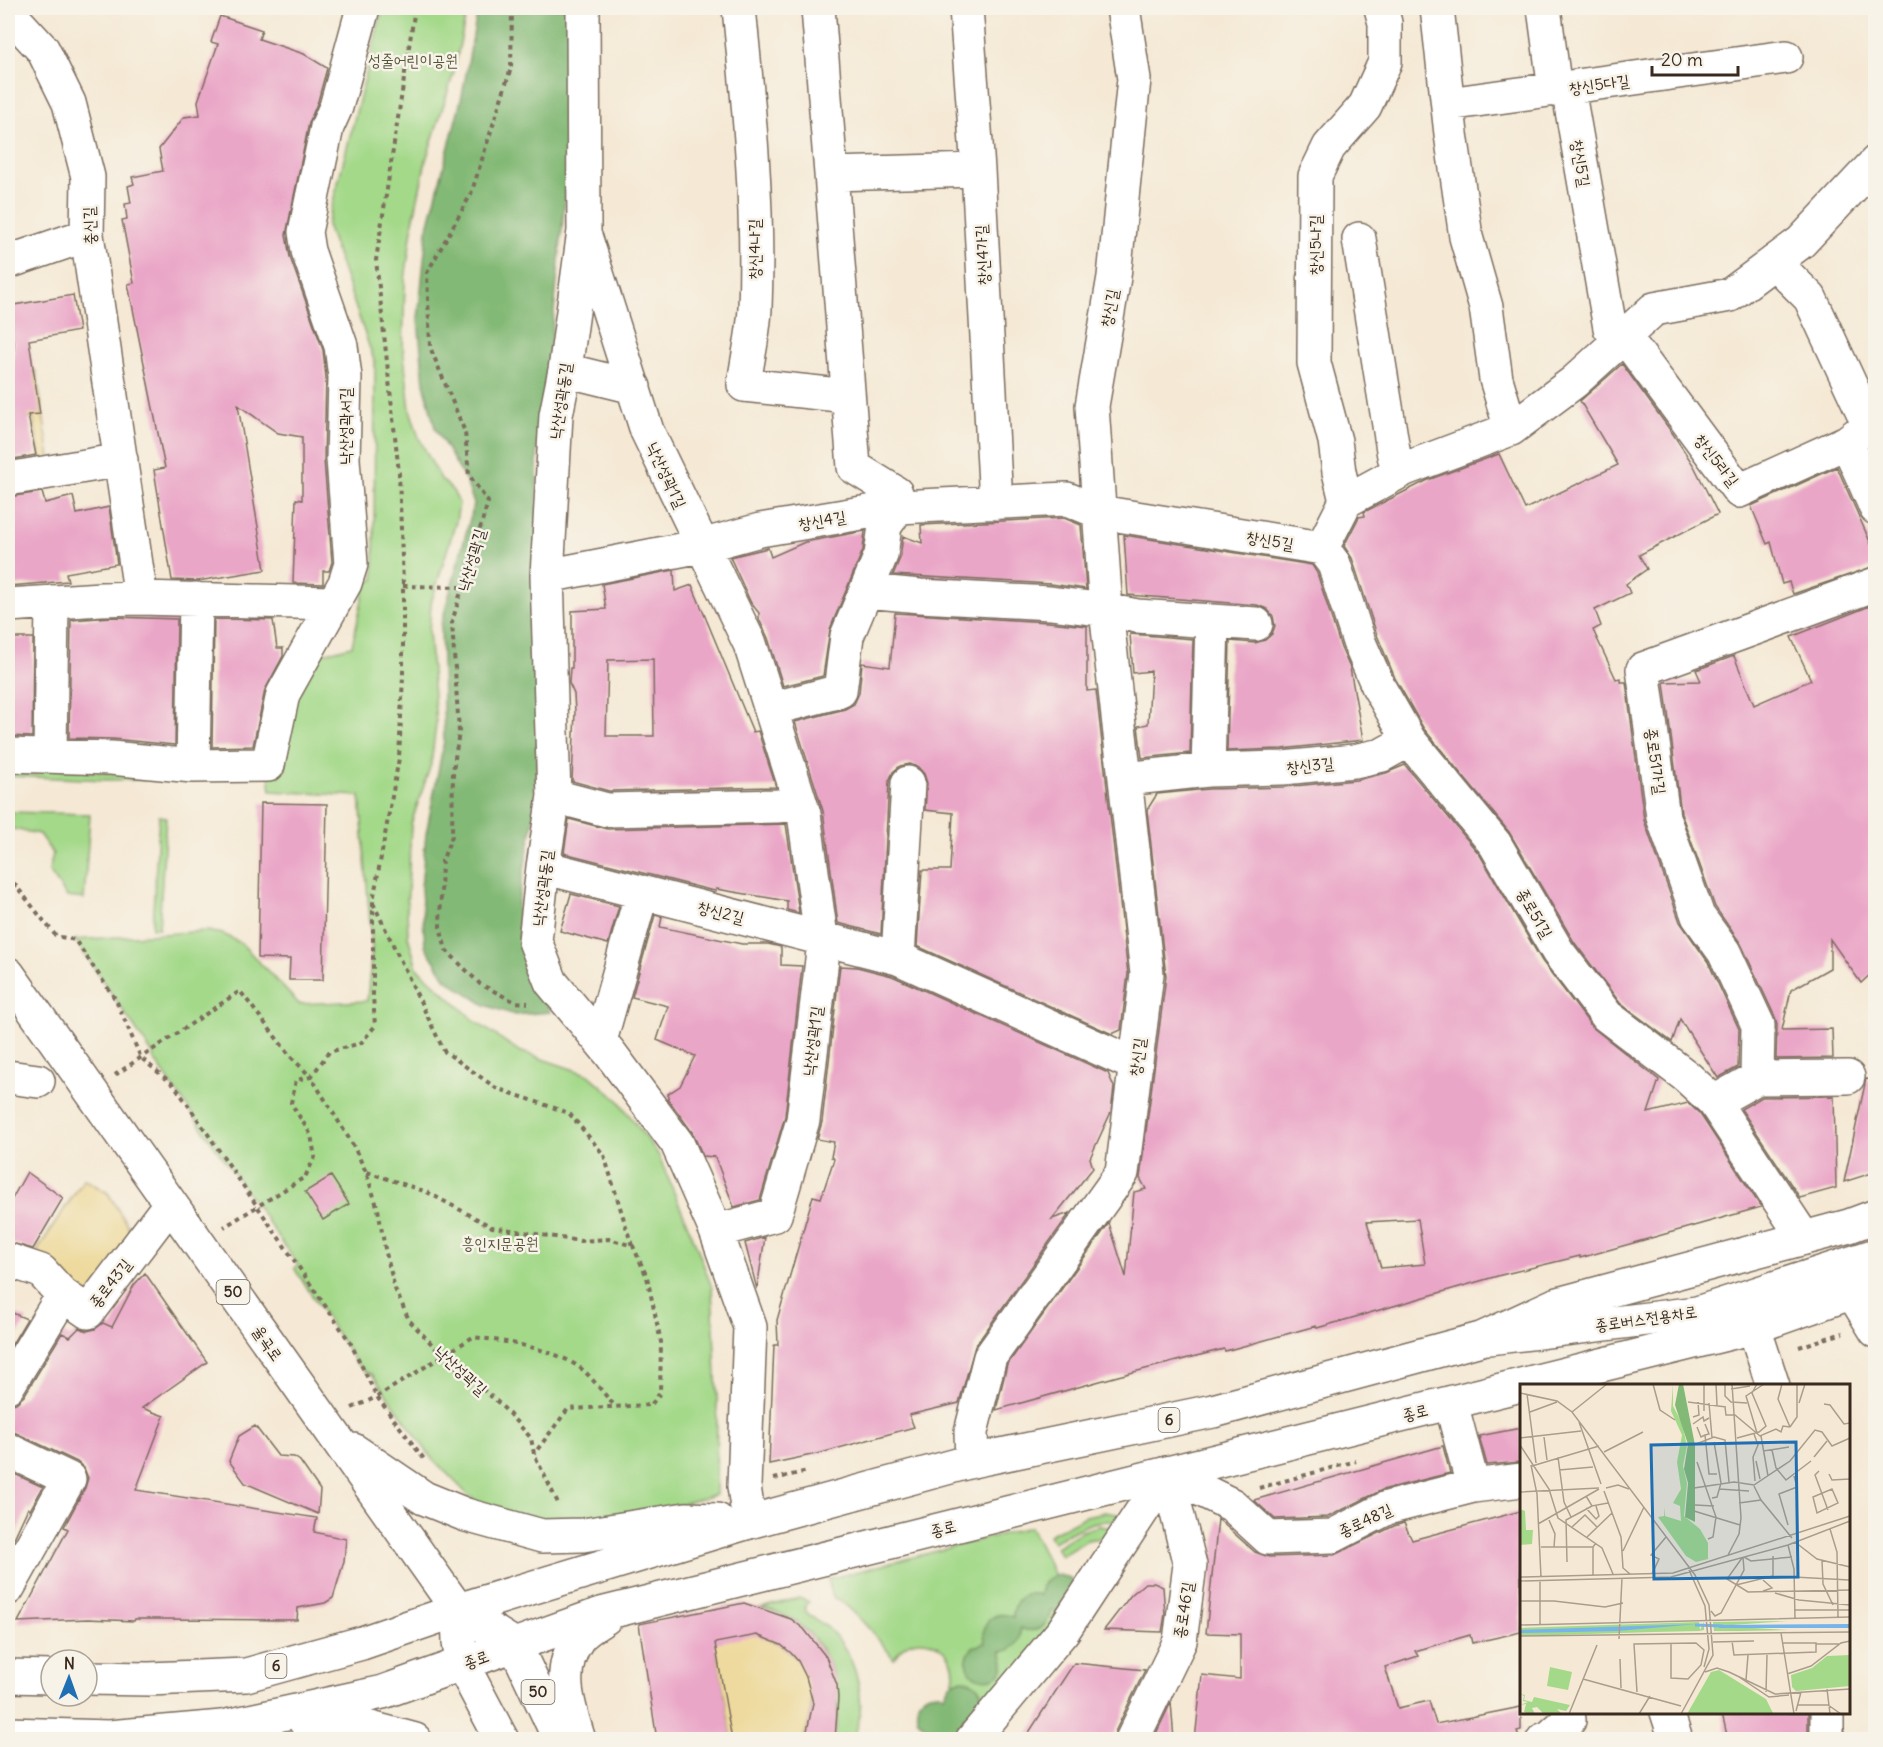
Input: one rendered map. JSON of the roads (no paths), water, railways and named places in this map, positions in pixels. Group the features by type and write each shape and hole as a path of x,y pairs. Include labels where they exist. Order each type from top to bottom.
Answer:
{"street":[{"name":"낙산성곽서길","path":"8,755 111,758 193,766 268,765 283,694 345,583 351,564 343,459 345,377 341,346 308,251 305,232 327,127 336,107 363,8"},
{"name":"낙산성곽동길","path":"583,8 584,231 565,370 556,415 547,576 555,796 543,867 535,941 551,982 600,1041"},
{"name":"창신4나길","path":"739,8 749,114 755,229 755,310 744,385 848,396"},
{"path":"771,710 840,691 847,636 881,555 885,526 898,507 896,493 854,467 818,8"},
{"name":"창신4가길","path":"966,8 978,170 996,503"},
{"name":"창신길","path":"972,1461 972,1432 990,1357 1122,1173 1148,974 1106,610 1092,406 1114,277 1134,79 1123,8"},
{"name":"창신5나길","path":"1346,501 1335,441 1314,363 1315,176 1329,147 1365,106 1385,62 1385,23 1380,8"},
{"path":"1437,8 1466,237 1486,307 1496,379 1511,429"},
{"name":"창신5길","path":"1544,8 1610,328 1624,337"},
{"name":"충신길","path":"8,12 43,50 69,103 88,177 87,236 141,598"},
{"name":"창신5다길","path":"1448,104 1786,57"},
{"path":"1322,548 1346,501 1405,469 1511,429 1574,382 1654,309 1730,295 1801,242 1875,162"},
{"path":"831,174 978,170"},
{"name":"낙산성곽1길","path":"584,231 646,431 750,644 804,814 822,951 803,1120 776,1215 716,1231"},
{"path":"8,262 87,236"},
{"path":"1359,239 1394,456 1405,469"},
{"path":"1774,262 1809,298 1864,429 1875,508"},
{"name":"창신5라길","path":"1624,337 1739,490 1864,429"},
{"path":"565,370 634,387"},
{"path":"8,479 121,460"},
{"name":"창신4길","path":"547,576 701,546 760,530 898,507 1067,499 1099,512"},
{"name":"창신5길","path":"1099,512 1322,548"},
{"name":"종로51길","path":"1322,548 1334,564 1359,642 1378,686 1409,740 1495,844 1558,952 1607,1016 1687,1077 1714,1102 1804,1238"},
{"name":"종로51가길","path":"1757,1078 1758,1025 1724,952 1698,916 1663,818 1643,669 1875,584"},
{"path":"866,591 1050,603 1137,616 1256,624"},
{"path":"8,605 141,598 332,603"},
{"path":"193,766 196,599"},
{"path":"50,756 52,602"},
{"path":"1208,770 1212,621"},
{"name":"창신3길","path":"1125,779 1208,770 1283,768 1354,761 1382,755 1409,740"},
{"path":"898,958 908,783"},
{"path":"555,796 607,810 800,804"},
{"name":"창신2길","path":"543,867 898,958 1136,1065"},
{"path":"330,1430 424,1498 466,1515 542,1536 583,1535 686,1519 749,1522 744,1486 750,1327 716,1231 677,1143 600,1041 642,892"},
{"name":"율곡로","path":"8,974 56,1081 171,1204 458,1610 515,1645"},
{"path":"1714,1102 1757,1078 1848,1077"},
{"name":"종로43길","path":"8,1386 63,1295 88,1312 171,1204"},
{"name":"6","path":"99,1678 246,1674 362,1643 458,1610 749,1522 972,1461 1213,1411 1481,1339 1555,1305 1804,1238 1875,1216"},
{"name":"종로버스전용차로","path":"1481,1339 1697,1313 1875,1255"},
{"path":"8,1260 41,1271 63,1295"},
{"path":"1864,1288 1875,1331"},
{"name":"종로","path":"1524,1384 1754,1327 1864,1288"},
{"path":"1754,1327 1772,1384"},
{"name":"종로","path":"8,1734 109,1737 222,1727 383,1692 620,1609 1520,1385"},
{"path":"1451,1402 1473,1486"},
{"path":"8,1450 69,1479 8,1588"},
{"path":"972,1740 1063,1631 1167,1473"},
{"name":"종로48길","path":"1167,1473 1232,1505 1268,1538 1333,1536 1387,1508 1473,1486 1520,1480"},
{"name":"종로46길","path":"1132,1740 1180,1641 1190,1565 1167,1473"},
{"path":"579,1740 566,1701 564,1680 568,1658 579,1637 620,1609"},
{"path":"458,1610 462,1664 502,1740"},
{"name":"50","path":"515,1645 560,1740"},
{"path":"8,1676 39,1677"},
{"path":"1667,1714 1676,1740"},
{"path":"1827,1714 1827,1740"},
{"path":"1543,1740 1550,1737 1568,1717"},
{"path":"222,1727 333,1718 415,1740"}],"park label":[{"name":"성줄어린이공원","path":"413,60"},
{"name":"흥인지문공원","path":"500,1243"}]}
